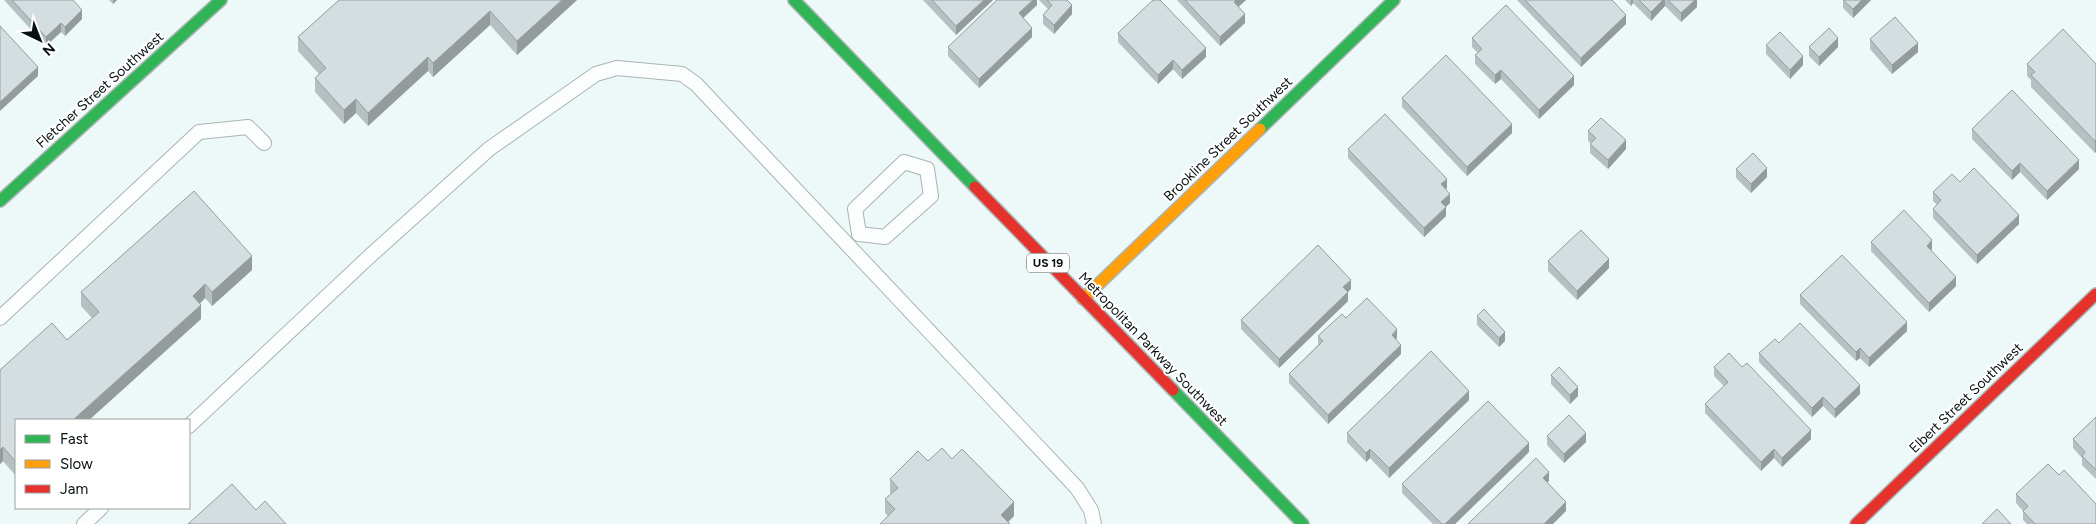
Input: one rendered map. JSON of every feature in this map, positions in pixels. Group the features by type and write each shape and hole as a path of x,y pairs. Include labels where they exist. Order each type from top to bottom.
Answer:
{"street":[{"name":"Fletcher Street Southwest","path":"0,201 221,0"},
{"name":"Metropolitan Parkway Southwest","path":"794,0 1303,524"},
{"name":"Brookline Street Southwest","path":"1083,299 1394,0"},
{"name":"Elbert Street Southwest","path":"1856,524 2096,294"}],"lane":[{"path":"190,425 371,255 489,149 596,74 617,68 682,74 696,84 1077,488 1091,510 1094,524"},
{"path":"0,318 199,132 248,127 264,142"},
{"path":"927,169 944,155"},
{"path":"859,234 855,209 904,162 927,169"},
{"path":"859,234 885,237 931,196 927,169"},
{"path":"848,245 859,234"},
{"path":"84,524 100,509"}],"building":[{"path":"12,0 73,0 82,10 65,27 61,23 46,37"},
{"path":"339,0 562,0 517,41 490,11 433,63 428,57 368,113 356,99 344,110 315,78 326,68 298,37"},
{"path":"932,0 984,0 956,26"},
{"path":"997,0 1033,0 1019,13 1032,28 979,79 948,47"},
{"path":"1047,0 1067,0 1072,5 1054,25 1043,15 1052,5"},
{"path":"1153,0 1160,0 1206,48 1182,70 1173,60 1158,75 1118,33"},
{"path":"1185,0 1236,0 1234,2 1245,14 1220,37"},
{"path":"1525,0 1612,0 1626,15 1581,58"},
{"path":"1639,0 1663,0 1651,12"},
{"path":"1668,0 1695,0 1681,13"},
{"path":"1843,0 1862,0 1853,9"},
{"path":"1506,5 1574,76 1539,110 1501,70 1495,75 1475,55 1482,49 1472,38"},
{"path":"1895,17 1918,43 1892,65 1870,39"},
{"path":"0,26 38,67 0,102"},
{"path":"1829,28 1838,38 1819,57 1809,47"},
{"path":"2063,29 2096,64 2095,141 2031,75 2035,72 2027,64"},
{"path":"1780,32 1803,56 1790,70 1766,45"},
{"path":"1446,55 1512,124 1467,167 1402,98"},
{"path":"2012,90 2079,160 2047,191 2020,163 2012,171 1972,129"},
{"path":"1385,114 1447,179 1441,184 1450,194 1441,202 1446,207 1424,228 1348,149"},
{"path":"1601,118 1626,140 1608,160 1590,144 1596,138 1588,131"},
{"path":"1753,153 1767,168 1751,184 1736,169"},
{"path":"1974,168 2019,215 1977,255 1933,209 1941,200 1933,192 1952,174 1960,182"},
{"path":"194,191 252,256 212,292 205,284 193,296 201,305 74,419 15,419 15,461 3,447 0,450 0,370 52,323 67,340 99,312 81,292"},
{"path":"1904,210 1932,240 1927,246 1956,277 1929,303 1871,242"},
{"path":"1581,230 1609,259 1577,291 1548,261"},
{"path":"1318,245 1351,280 1343,287 1348,292 1279,359 1241,320"},
{"path":"1842,255 1907,322 1869,358 1860,348 1856,352 1800,295"},
{"path":"1367,298 1397,329 1392,335 1401,345 1328,415 1289,374 1323,341 1318,336 1342,314 1346,318"},
{"path":"1484,309 1505,332 1499,338 1477,316"},
{"path":"1800,323 1860,385 1835,409 1823,397 1812,408 1759,353 1775,339 1779,343"},
{"path":"1431,351 1469,391 1389,468 1370,449 1366,453 1347,433"},
{"path":"1729,353 1742,367 1747,363 1811,430 1782,458 1774,449 1761,462 1705,404 1728,382 1714,367"},
{"path":"1559,367 1578,387 1570,395 1551,375"},
{"path":"1488,401 1529,443 1445,524 1442,524 1402,484"},
{"path":"1569,415 1586,433 1564,454 1547,436"},
{"path":"2096,417 2096,470 2082,456 2085,452 2073,439"},
{"path":"942,448 952,459 962,449 1014,502 1001,515 1010,524 880,524 895,509 885,499 898,488 890,479 918,451 928,461"},
{"path":"1536,458 1549,472 1543,478 1566,502 1544,524 1468,524"},
{"path":"2048,464 2059,475 2064,470 2096,504 2096,524 2035,524 2023,511 2028,506 2016,494"},
{"path":"232,484 256,510 265,501 286,524 188,524"},
{"path":"1997,509 2011,524 1982,524"}],"traffic: fast":[{"path":"0,201 221,0"},
{"path":"794,0 975,187"},
{"path":"1260,129 1394,0"},
{"path":"1173,390 1303,524"}],"traffic: slow":[{"path":"1083,299 1260,129"}],"traffic: jam":[{"path":"975,187 1173,390"},
{"path":"1856,524 2096,294"}]}
